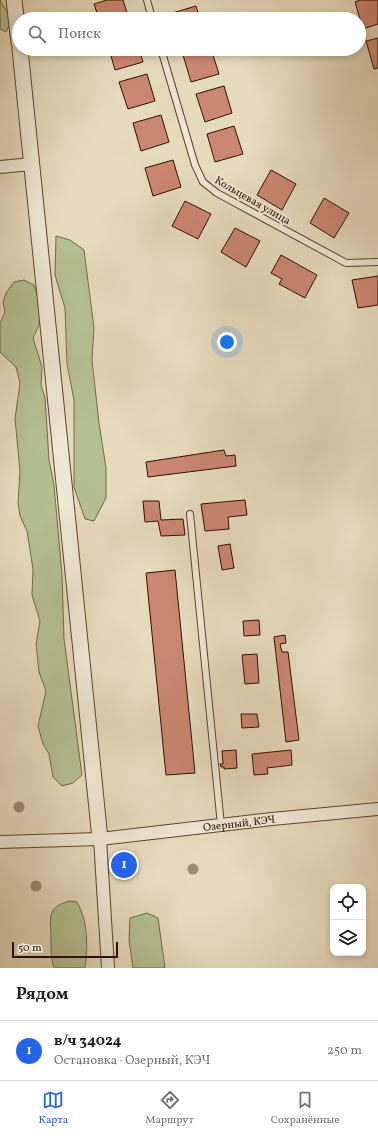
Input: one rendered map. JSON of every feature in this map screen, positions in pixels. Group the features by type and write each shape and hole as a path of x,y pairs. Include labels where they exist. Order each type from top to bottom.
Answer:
{"street":[{"path":"14,0 15,12"},
{"path":"21,56 41,269 100,840 108,968"},
{"path":"0,167 32,164"},
{"name":"Озерный, КЭЧ","path":"0,842 100,840 221,825 378,809"}],"lane":[{"path":"147,0 150,12"},
{"name":"Кольцевая улица","path":"163,56 195,165 202,182 217,193 346,263 378,262"},
{"path":"190,514 221,825"}],"green space":[{"path":"0,0 12,20 6,32 0,29"},
{"path":"56,236 70,240 84,250 94,328 92,360 106,468 106,498 94,521 85,519 74,487 74,400 67,364 65,308 55,275"},
{"path":"24,280 34,285 41,305 39,325 33,338 42,367 41,385 45,398 49,460 54,485 62,575 64,639 82,775 73,783 62,786 53,777 49,754 43,744 38,726 46,691 39,672 36,644 40,621 32,595 33,569 27,531 20,516 18,503 20,471 15,419 20,383 16,367 0,352 0,323 5,312 3,302 6,293 14,282"},
{"path":"70,901 77,902 81,910 85,926 87,951 85,968 54,968 51,951 51,915 56,907"},
{"path":"147,913 158,918 165,968 133,968 129,940 130,918"}],"building":[{"path":"107,0 123,0 127,12 97,12 94,4"},
{"path":"360,0 378,0 378,24 366,28 366,12 358,12 355,2"},
{"path":"196,6 198,12 176,12"},
{"path":"378,38 378,68 374,69 366,41"},
{"path":"111,56 141,56 143,62 115,70"},
{"path":"183,56 213,56 219,74 191,82"},
{"path":"147,74 155,101 128,109 119,82"},
{"path":"224,86 232,113 205,122 196,94"},
{"path":"161,115 169,142 141,151 133,123"},
{"path":"234,126 243,154 215,162 207,134"},
{"path":"173,160 181,187 153,196 145,168"},
{"path":"271,170 296,184 282,210 257,195"},
{"path":"324,198 349,213 334,238 310,223"},
{"path":"185,201 211,214 198,239 172,226"},
{"path":"235,228 260,241 246,267 221,252"},
{"path":"281,255 317,275 305,298 279,284 282,279 271,273"},
{"path":"378,276 378,305 358,308 352,280"},
{"path":"224,450 226,456 235,455 236,466 148,477 146,462"},
{"path":"245,500 247,515 228,517 229,529 205,531 201,504"},
{"path":"143,501 159,501 161,520 183,519 185,535 161,536 158,521 145,522"},
{"path":"230,544 234,568 222,570 218,546"},
{"path":"175,570 195,773 166,775 146,573"},
{"path":"259,620 260,635 244,636 243,621"},
{"path":"285,635 286,643 280,644 282,652 288,652 299,740 286,742 274,637"},
{"path":"257,654 259,683 245,684 242,655"},
{"path":"241,714 257,714 259,727 242,728"},
{"path":"236,750 237,768 224,769 224,767 221,767 220,764 223,764 222,751"},
{"path":"291,750 292,765 267,768 268,774 254,775 252,754"}],"place":[{"name":"в/ч 34024","path":"124,865"}]}
